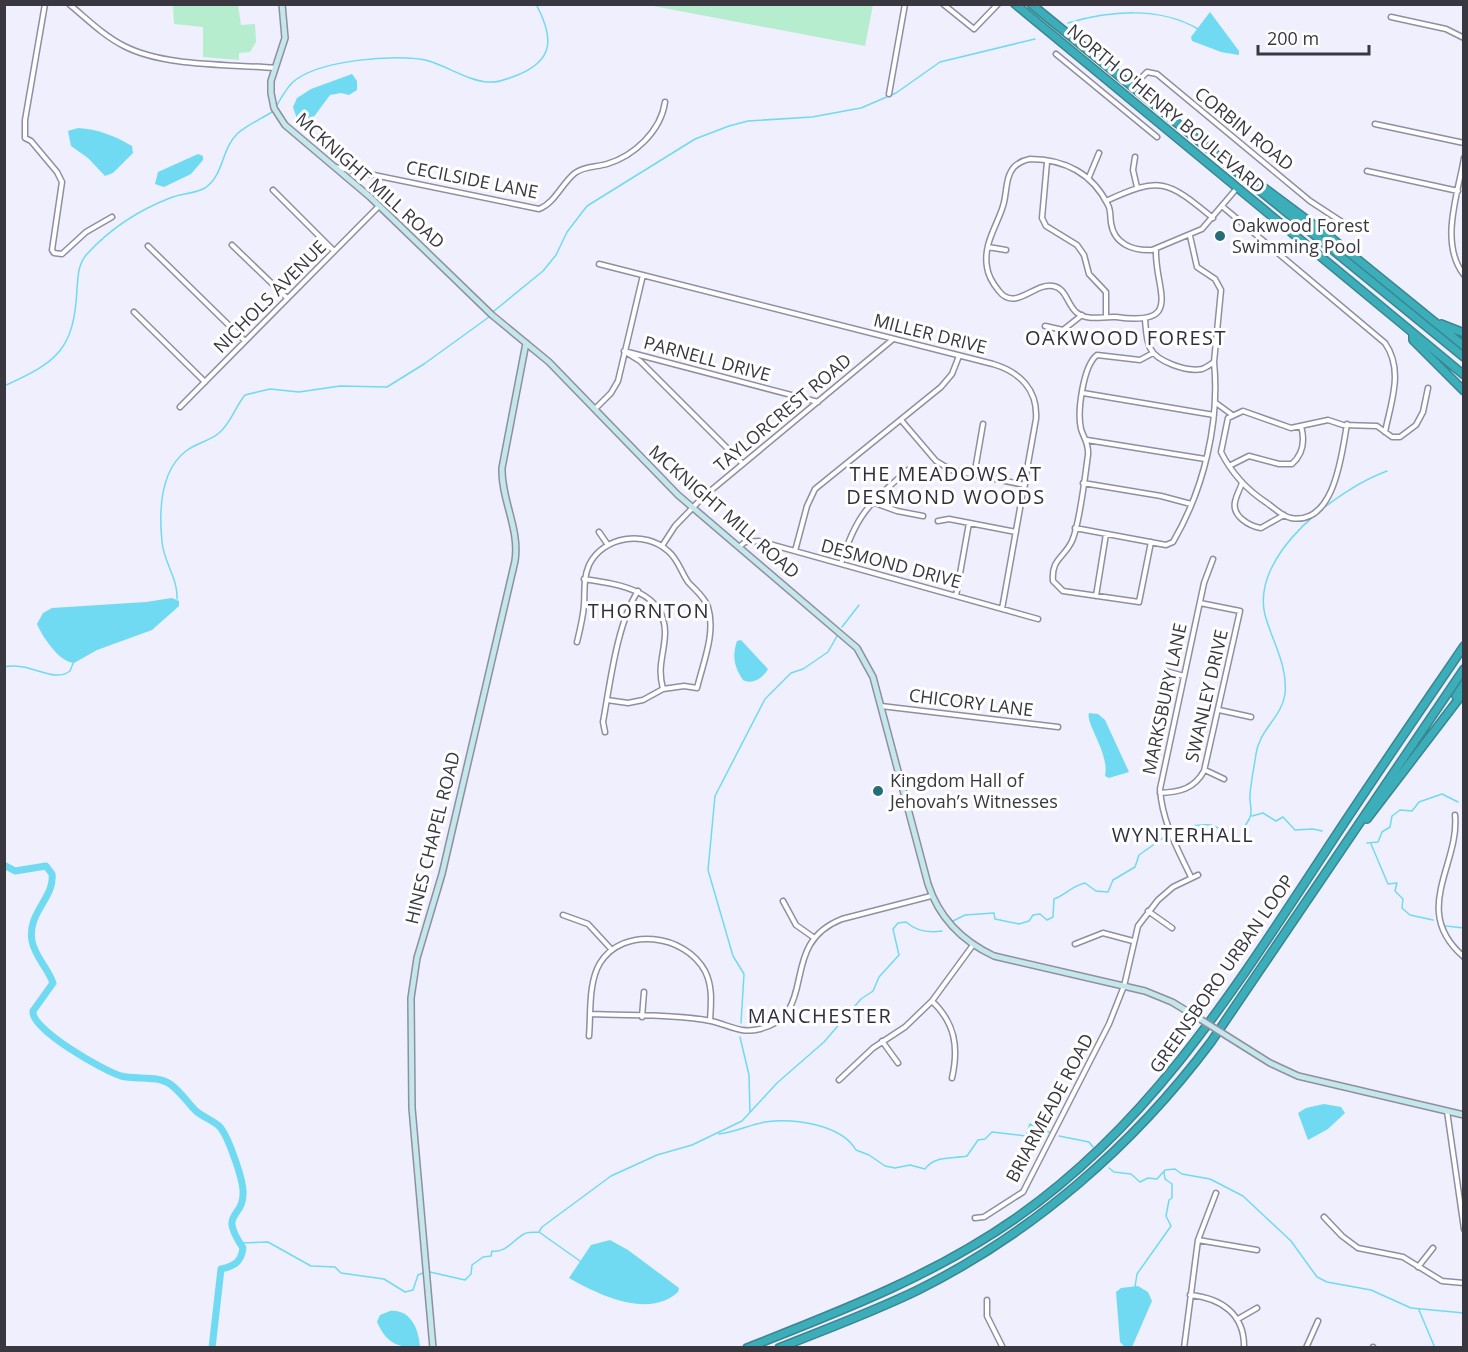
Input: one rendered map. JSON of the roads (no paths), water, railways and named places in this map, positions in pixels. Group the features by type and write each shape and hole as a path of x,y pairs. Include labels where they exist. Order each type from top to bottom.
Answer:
{"highway":[{"name":"NORTH O'HENRY BOULEVARD","path":"1015,4 1464,375"},
{"path":"1026,4 1053,23"},
{"name":"NORTH O'HENRY BOULEVARD","path":"1031,4 1464,357"},
{"path":"1076,53 1124,87 1131,87"},
{"path":"1191,135 1330,237 1464,346"},
{"path":"1434,320 1464,333"},
{"path":"1413,333 1413,340 1464,391"},
{"name":"GREENSBORO URBAN LOOP","path":"747,1347 879,1295 950,1260 1034,1205 1117,1134 1164,1082 1213,1018 1464,646"},
{"name":"GREENSBORO URBAN LOOP","path":"779,1347 883,1306 956,1270 1024,1227 1088,1177 1146,1120 1192,1067 1464,669"},
{"path":"1421,747 1464,684"},
{"path":"1329,868 1464,692"}],"street":[{"path":"45,4 25,120 25,138 57,172 62,182 51,250 62,254 86,232 112,217"},
{"path":"69,4 110,37 141,53 164,58 275,68"},
{"name":"MCKNIGHT MILL ROAD","path":"282,4 285,38 275,68 271,93 278,115 291,130 379,206 486,309 549,362 593,411 692,508 853,643 869,668 881,706 931,896 948,922 973,945 1004,960 1124,986 1163,998 1270,1064 1298,1076 1447,1111"},
{"path":"889,94 905,4"},
{"path":"943,4 974,29 980,26 998,4"},
{"path":"1391,17 1446,29 1464,38"},
{"path":"1056,54 1157,137"},
{"name":"CORBIN ROAD","path":"1131,87 1144,73 1154,73 1310,201 1342,222"},
{"path":"1117,105 1126,95"},
{"name":"CECILSIDE LANE","path":"335,167 539,209 546,205 575,172 611,163 638,147 657,126 665,102"},
{"path":"1375,124 1464,143"},
{"path":"1089,177 1099,153"},
{"path":"1135,157 1133,170 1137,187"},
{"path":"1464,158 1450,241 1454,260 1464,275"},
{"path":"1156,249 1155,266 1162,289 1162,300 1157,311 1145,320 1092,318 1082,315 1074,310 1062,290 1053,286 1045,285 1018,298 1004,296 987,270 992,229 1004,205 1012,170 1024,160 1047,162 1077,169 1089,177 1106,201 1113,229 1120,242 1138,250 1156,249 1202,230 1237,188"},
{"path":"1047,162 1042,218 1046,226 1080,249 1089,274 1106,292 1106,317"},
{"path":"1367,171 1458,191"},
{"path":"1106,201 1137,187 1153,184 1179,191 1213,218"},
{"path":"273,190 334,251"},
{"name":"NICHOLS AVENUE","path":"180,407 379,206"},
{"path":"1222,207 1385,343 1392,354 1396,371 1385,432"},
{"path":"1075,528 1166,544 1173,542 1191,504 1204,459 1216,402 1214,362 1221,290 1215,279 1197,267 1190,236"},
{"path":"232,245 287,298"},
{"path":"148,246 245,341"},
{"path":"988,247 1006,250"},
{"name":"MILLER DRIVE","path":"599,264 959,356 1012,372 1020,377 1032,394 1036,419 1002,609"},
{"path":"593,411 616,385 643,275"},
{"path":"134,312 205,382"},
{"path":"1045,326 1063,330 1082,315"},
{"path":"1145,320 1148,342 1154,353 1170,364 1196,369 1204,368 1214,362"},
{"name":"TAYLORCREST ROAD","path":"662,546 692,508 892,339"},
{"name":"HINES CHAPEL ROAD","path":"433,1347 412,1108 411,998 417,958 442,874 515,561 516,538 503,485 502,468 526,343"},
{"path":"624,351 640,361 743,464"},
{"name":"PARNELL DRIVE","path":"624,351 819,402"},
{"path":"1151,542 1139,602 1063,591 1053,581 1056,561 1070,544 1075,528 1089,450 1081,427 1087,367 1097,355 1137,360 1154,353"},
{"path":"795,551 807,506 815,489 948,381 959,356"},
{"path":"1231,414 1242,411 1265,417 1280,426 1291,428 1319,420 1377,426 1392,437 1400,437 1416,425 1423,412 1428,388"},
{"path":"1083,393 1214,415"},
{"path":"1216,402 1231,414"},
{"path":"1231,414 1225,428 1221,452 1229,466 1247,490 1292,519 1312,513 1334,489 1347,424"},
{"path":"901,420 936,461 951,470 1024,485"},
{"path":"974,476 983,424"},
{"path":"1229,466 1249,456 1279,464 1292,464 1301,451 1304,436 1301,426"},
{"path":"1087,440 1204,459"},
{"path":"841,564 852,529 872,502 908,470"},
{"path":"1083,483 1161,496 1191,504"},
{"path":"1242,483 1235,508 1244,520 1261,528 1284,515"},
{"path":"872,502 897,511 922,516"},
{"path":"938,521 944,519 1016,532"},
{"path":"956,596 969,523"},
{"path":"599,532 608,545"},
{"path":"1096,596 1106,534"},
{"path":"577,642 584,605 584,579 590,563 608,545 634,538 662,546 675,558 708,607 709,640 697,688 684,686 663,689 644,700 628,703 607,700"},
{"name":"DESMOND DRIVE","path":"739,547 751,540 1038,619"},
{"name":"MARKSBURY LANE","path":"1191,877 1161,809 1161,776 1200,603 1213,560"},
{"path":"584,579 638,591 650,599 663,619 665,634 659,666 663,689"},
{"path":"605,732 603,722 607,700 628,612 638,591"},
{"name":"SWANLEY DRIVE","path":"1160,793 1185,790 1194,785 1205,770 1240,611 1200,603"},
{"path":"1166,671 1184,676"},
{"name":"CHICORY LANE","path":"881,706 1058,727"},
{"path":"1219,710 1251,717"},
{"path":"1205,770 1224,779"},
{"path":"1455,816 1439,906 1442,928 1454,948 1464,957"},
{"path":"1172,928 1148,910 1173,886 1198,874"},
{"path":"591,1014 710,1021 748,1031 769,1026 784,1014 795,998 803,957 813,937 828,925 842,919 931,896"},
{"path":"783,901 796,925 813,937"},
{"name":"BRIARMEADE ROAD","path":"975,1218 984,1216 1023,1192 1096,1051 1124,986 1133,941 1148,910"},
{"path":"563,915 588,924 612,950"},
{"path":"1074,944 1102,933 1133,941"},
{"path":"589,1036 595,972 612,950 632,940 644,938 684,950 696,959 709,982 710,1021"},
{"path":"839,1080 882,1041 905,1027 932,1001 973,945"},
{"path":"642,1017 644,992"},
{"path":"932,1001 945,1016 955,1038 956,1059 952,1078"},
{"path":"882,1041 898,1063"},
{"path":"1464,1114 1447,1111 1464,1229"},
{"path":"1184,1347 1198,1240 1216,1193"},
{"path":"1324,1217 1342,1236 1358,1248 1397,1255 1442,1281 1464,1282"},
{"path":"1198,1240 1257,1250"},
{"path":"1418,1267 1432,1248"},
{"path":"1190,1295 1215,1300 1238,1318 1244,1347"},
{"path":"987,1300 988,1317 1003,1347"},
{"path":"1238,1318 1257,1308"},
{"path":"1306,1347 1318,1321"}],"water":[{"path":"1210,12 1239,51 1239,55 1221,52 1192,41 1191,37"},
{"path":"352,74 357,81 357,90 349,95 341,93 330,95 307,126 298,122 293,107 297,98 311,89"},
{"path":"78,128 99,131 119,139 132,146 133,153 113,173 105,176 88,158 71,146 68,131"},
{"path":"198,154 203,156 203,160 191,174 164,187 155,184 158,172"},
{"path":"172,598 179,601 179,606 152,630 97,650 74,663 68,662 57,653 37,624 43,613 52,608 146,602"},
{"path":"741,640 768,669 754,681 743,680 736,666 735,646 737,641"},
{"path":"1089,713 1098,714 1105,720 1129,772 1109,778 1105,776 1104,758"},
{"path":"1324,1104 1341,1107 1345,1113 1328,1129 1308,1140 1298,1113 1306,1108"},
{"path":"610,1240 628,1250 679,1288 678,1292 666,1300 653,1304 639,1304 609,1297 569,1278 591,1245"},
{"path":"1138,1286 1148,1292 1152,1301 1132,1347 1125,1347 1120,1342 1116,1292 1121,1288"},
{"path":"390,1311 403,1313 408,1317 416,1328 420,1347 405,1347 389,1340 377,1322 380,1315"}],"waterway":[{"path":"277,105 290,85 304,75 358,60 398,58 429,61 474,79 489,82 515,76 538,63 547,47 546,27 536,4"},
{"path":"1068,23 1100,16 1134,13 1167,17 1198,29"},
{"path":"494,311 543,271 556,255 567,232 587,206 695,139 748,121 812,117 861,108 896,93 940,62 1035,39"},
{"path":"4,386 38,369 60,351 72,326 80,266 96,245 147,208 174,196 205,188 216,176 228,147 237,134 272,112"},
{"path":"177,599 177,591 162,542 161,505 166,481 177,459 223,429 245,395 270,389 299,392 340,386 387,387 424,364 489,317"},
{"path":"1176,828 1211,825 1222,831 1226,837 1236,840 1245,838 1243,829 1251,815 1250,790 1258,745 1280,710 1285,694 1282,663 1265,615 1264,592 1271,569 1284,547 1323,508 1367,480 1387,471"},
{"path":"4,519 4,543"},
{"path":"842,627 859,605"},
{"path":"741,1023 744,974 733,956 708,870 715,796 765,699 791,673 803,669 828,652 837,636"},
{"path":"4,667 23,667 56,675 70,671 74,661"},
{"path":"1367,843 1378,842 1382,832 1390,827 1392,816 1400,810 1412,811 1419,802 1442,794 1458,802"},
{"path":"1252,816 1263,813 1276,821 1283,817 1295,830 1322,831"},
{"path":"953,921 965,915 994,913 995,919 1019,924 1029,921 1033,915 1040,914 1047,920 1053,917 1054,899 1085,883 1096,891 1108,892 1113,880 1135,867 1139,855 1163,838"},
{"path":"1371,844 1388,884 1397,883 1395,891 1403,899 1402,908 1410,915 1433,920"},
{"path":"4,865 15,871 46,866 52,874 49,891 33,922 32,941 53,983 33,1011 35,1019 55,1038 112,1073 165,1081 170,1084 196,1111 219,1126 230,1147 243,1190 243,1200 234,1216 232,1227 243,1248 241,1257 236,1263 221,1269 212,1348"},
{"path":"539,1232 542,1227 611,1176 657,1155 692,1145 742,1121 777,1083 824,1042 861,999 873,991 879,977 899,955 893,929 898,923 906,922 923,931 942,931"},
{"path":"1446,926 1464,928"},
{"path":"740,1037 749,1075 750,1112"},
{"path":"719,1134 765,1122 802,1122 839,1134 856,1150 869,1155 885,1166 895,1168 910,1165 925,1169 934,1161 967,1156 978,1140 985,1139 992,1132 1026,1136 1030,1124 1049,1132"},
{"path":"1059,1136 1089,1142 1093,1147"},
{"path":"1109,1168 1114,1172 1131,1174 1140,1182 1148,1178 1157,1179 1165,1170 1175,1169 1182,1174 1210,1179 1243,1196 1291,1241 1317,1277 1327,1282 1371,1290 1411,1308 1464,1313"},
{"path":"1135,1287 1137,1274 1171,1226 1166,1216 1169,1200 1172,1198 1172,1184 1165,1179 1164,1172"},
{"path":"430,1272 465,1280 471,1274 472,1265 483,1257 491,1256 492,1251 501,1250 524,1234 531,1232 539,1232 580,1261"},
{"path":"240,1243 268,1242 311,1266 335,1267 341,1273 384,1279 405,1292 413,1290 418,1275 425,1272"},
{"path":"1419,1310 1435,1348"}],"place":[{"name":"Oakwood Forest Swimming Pool","path":"1220,236"},
{"name":"Kingdom Hall of Jehovah’s Witnesses","path":"878,791"}],"district":[{"name":"OAKWOOD FOREST","path":"1126,338"},
{"name":"THE MEADOWS AT DESMOND WOODS","path":"946,486"},
{"name":"THORNTON","path":"649,611"},
{"name":"WYNTERHALL","path":"1183,835"},
{"name":"MANCHESTER","path":"820,1016"}]}
